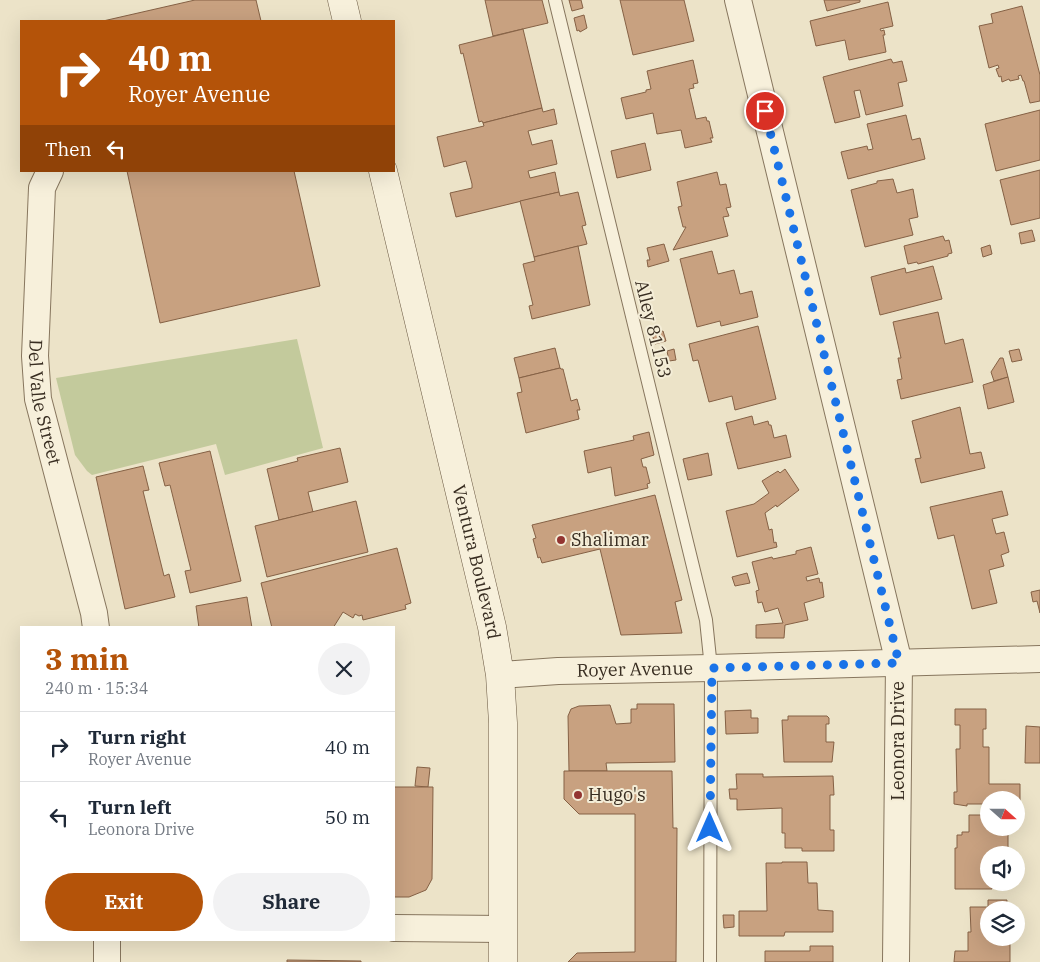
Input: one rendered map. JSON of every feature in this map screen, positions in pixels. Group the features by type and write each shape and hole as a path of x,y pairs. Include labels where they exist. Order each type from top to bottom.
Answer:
{"main road":[{"path":"342,0 347,20"},
{"name":"Ventura Boulevard","path":"383,172 492,626 500,675 503,723 503,962"}],"street":[{"name":"Leonora Drive","path":"738,0 899,663 896,962"},
{"name":"Del Valle Street","path":"50,172 42,188 34,356 38,399 95,626"},
{"name":"Royer Avenue","path":"500,675 566,670 1040,659"},
{"path":"395,928 503,929"},
{"path":"107,941 107,962"}],"lane":[{"name":"Alley 81153","path":"555,0 706,620 712,668 710,962"}],"green space":[{"path":"297,339 323,448 225,475 216,444 92,475 75,455 56,378"}],"building":[{"path":"195,0 256,0 261,20 107,20"},
{"path":"485,0 542,0 548,23 493,36"},
{"path":"569,0 581,0 583,8 572,11"},
{"path":"620,0 684,0 694,41 633,55"},
{"path":"824,0 860,0 860,2 827,11"},
{"path":"888,2 893,26 880,29 881,31 884,30 886,52 849,60 845,40 816,46 810,21"},
{"path":"1022,6 1040,75 1040,101 1030,103 1021,75 1018,76 1019,79 1010,81 1009,79 1002,82 1001,76 999,77 996,69 999,68 998,65 989,68 979,26 993,23 991,14"},
{"path":"584,15 587,28 580,32 579,30 577,31 574,18"},
{"path":"523,29 542,108 483,123 482,121 479,122 463,53 461,54 459,45"},
{"path":"891,59 893,63 902,61 907,81 898,83 903,106 866,115 860,90 854,91 860,117 835,123 823,77"},
{"path":"693,60 698,83 693,84 694,88 689,89 696,119 706,117 707,121 709,121 713,138 710,138 712,142 685,148 681,130 657,134 653,113 626,119 621,98 651,89 647,71"},
{"path":"542,108 543,112 554,109 557,124 528,131 532,145 552,140 557,164 528,171 530,178 555,172 559,192 456,217 450,193 472,188 472,184 466,161 444,167 437,137 484,126 483,123"},
{"path":"1040,110 1040,160 996,171 985,124"},
{"path":"906,115 912,140 920,138 925,159 848,179 841,152 867,146 868,150 873,149 867,124"},
{"path":"645,143 651,170 617,178 611,151"},
{"path":"1040,170 1040,218 1011,225 1000,180"},
{"path":"127,172 294,172 320,286 160,323"},
{"path":"717,172 720,185 726,184 731,207 726,208 729,216 723,217 728,236 673,250 686,227 683,227 678,207 682,206 677,182"},
{"path":"893,179 897,193 913,189 918,217 909,219 913,235 865,247 851,190 877,183 877,181"},
{"path":"559,192 560,196 578,192 586,225 582,226 587,244 534,257 520,201"},
{"path":"1032,230 1035,241 1021,244 1019,233"},
{"path":"943,236 945,241 949,240 952,253 948,254 948,256 918,264 917,262 908,264 904,246"},
{"path":"664,244 669,261 648,267 647,260 650,260 647,248"},
{"path":"990,245 992,254 983,257 981,248"},
{"path":"578,246 590,305 532,319 529,306 533,305 523,264 535,261 534,257"},
{"path":"712,251 718,274 734,270 740,294 752,291 758,317 721,326 720,321 697,327 680,259"},
{"path":"933,266 942,299 880,315 871,277 905,268 906,273"},
{"path":"938,312 945,344 963,339 973,382 901,399 897,380 902,379 898,358 901,358 893,322"},
{"path":"758,326 776,399 735,410 732,396 709,402 698,360 693,361 689,344"},
{"path":"663,331 666,341 655,344 652,334"},
{"path":"555,348 560,368 519,378 514,358"},
{"path":"674,349 676,360 669,361 667,351"},
{"path":"1019,349 1022,360 1012,362 1009,351"},
{"path":"1000,358 1003,358 1008,377 994,381 991,372"},
{"path":"560,368 563,369 571,401 577,399 580,410 577,410 579,419 526,433 517,393 522,392 519,378"},
{"path":"1008,377 1014,402 988,409 983,385"},
{"path":"960,407 970,454 981,452 985,468 921,483 915,459 921,458 912,421"},
{"path":"752,416 754,425 768,421 774,438 786,435 791,457 738,469 726,423"},
{"path":"649,432 654,455 641,459 643,467 646,467 650,483 647,484 648,488 615,496 611,467 588,473 584,451 634,440 633,436"},
{"path":"340,448 348,482 308,492 313,512 279,520 267,469 298,461 297,458"},
{"path":"210,451 241,581 190,593 185,571 191,570 170,485 165,486 159,463"},
{"path":"708,453 712,475 688,480 683,459"},
{"path":"143,466 149,490 143,491 164,576 169,574 175,597 125,609 96,477"},
{"path":"785,469 799,490 777,507 776,505 765,513 769,530 772,529 774,543 776,542 777,547 737,557 726,511 754,504 769,493 762,481"},
{"path":"1002,491 1008,515 992,519 996,534 1004,532 1009,552 1001,555 1004,566 989,570 997,603 972,609 954,535 938,539 930,507"},
{"path":"655,495 682,600 675,602 682,633 621,635 600,549 542,563 540,557 538,558 533,539 536,538 532,525"},
{"path":"356,501 368,552 267,577 255,526"},
{"path":"811,547 818,574 806,577 807,581 819,578 820,583 822,582 824,597 804,603 808,620 785,625 784,638 756,638 756,625 783,623 778,608 765,612 762,602 758,603 756,591 759,590 752,562 796,554 796,551"},
{"path":"397,548 411,603 405,605 406,609 363,620 362,615 355,614 353,618 343,612 334,626 272,626 261,583"},
{"path":"747,573 750,583 735,586 732,577"},
{"path":"1040,590 1040,613 1037,601 1033,602 1031,592"},
{"path":"247,597 252,626 199,626 196,606"},
{"path":"637,704 674,704 675,762 606,763 607,771 569,771 568,716 571,709 579,706 610,705 616,724 631,723 631,709 637,709"},
{"path":"955,709 986,709 986,729 983,729 983,747 989,747 989,784 1020,784 1020,791 980,791 980,804 967,804 967,806 954,804 954,792 957,792 956,749 960,749 960,725 955,725"},
{"path":"751,710 751,718 758,718 758,733 726,734 725,711"},
{"path":"788,716 827,716 829,718 829,724 826,724 826,742 834,742 832,762 784,762 782,720 788,720"},
{"path":"1026,726 1040,727 1040,763 1025,763"},
{"path":"417,767 430,768 428,787 415,786"},
{"path":"564,771 672,771 673,828 677,828 676,962 568,962 577,953 635,952 635,814 579,814 564,799"},
{"path":"736,774 763,774 763,777 833,776 834,795 830,795 830,830 834,830 834,851 802,851 802,848 785,848 785,833 782,833 782,808 737,810 737,799 730,799 729,789 737,789"},
{"path":"395,787 433,787 432,879 426,890 409,897 395,897"},
{"path":"969,815 980,815 980,836 1008,836 1008,846 980,846 980,889 955,889 955,848 957,848 957,835 962,835 962,832 969,832"},
{"path":"807,862 808,883 817,883 818,910 833,911 833,932 785,932 784,936 739,936 739,911 767,911 766,863"},
{"path":"988,900 1007,900 1007,901"},
{"path":"970,907 980,907 980,946 1010,946 1010,962 954,962 955,951 968,951 968,932 971,932"},
{"path":"723,915 734,915 734,927 724,928"},
{"path":"810,946 833,946 833,962 765,962 765,951 810,951"},
{"path":"287,960 361,961 361,962 287,962"}],"place":[{"name":"Shalimar","path":"561,540"},
{"name":"Hugo's","path":"578,795"}],"route":[{"path":"710,828 712,668 899,663 765,111"}]}
